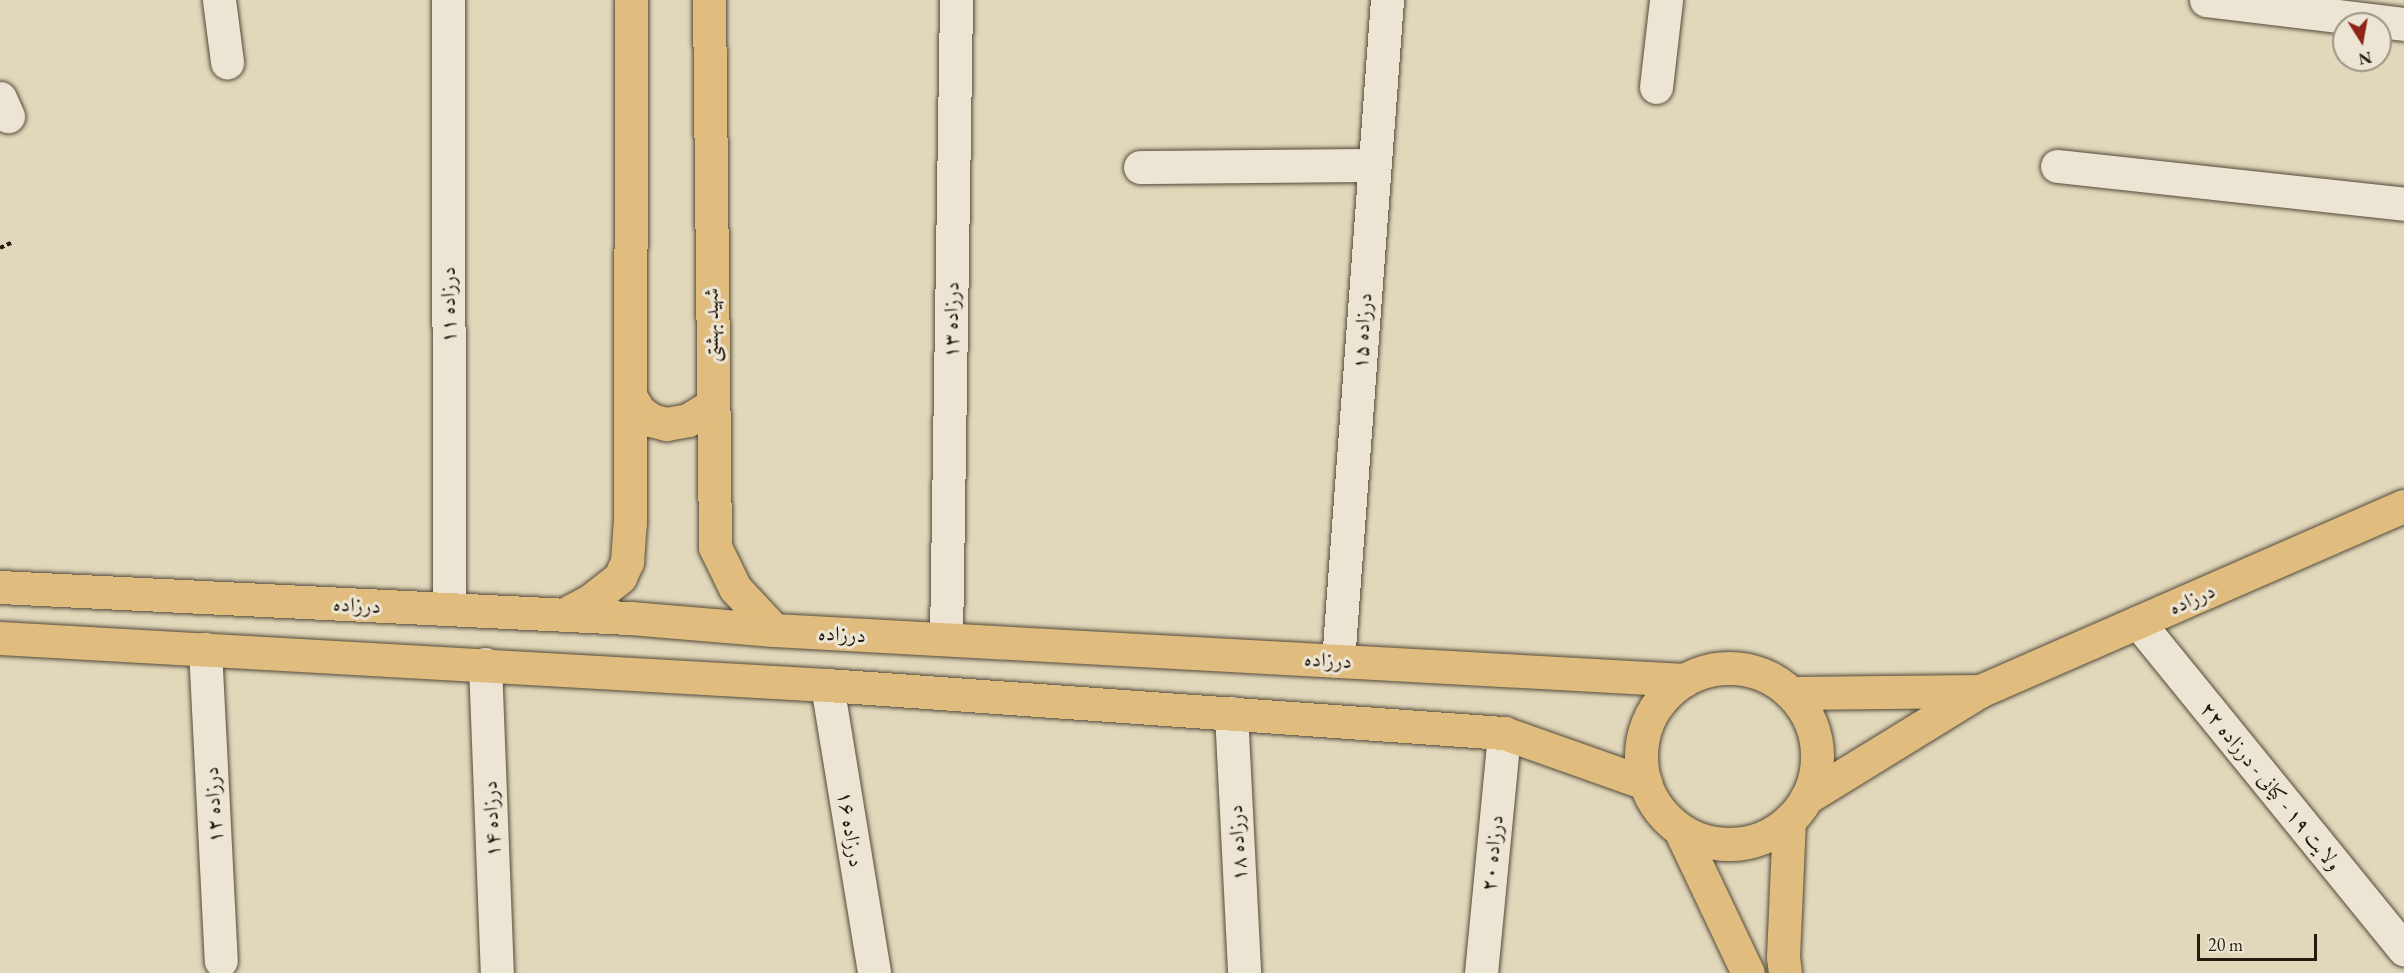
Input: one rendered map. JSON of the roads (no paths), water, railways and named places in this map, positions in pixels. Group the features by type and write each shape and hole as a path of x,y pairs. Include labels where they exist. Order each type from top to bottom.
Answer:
{"main road":[{"path":"563,615 591,600 620,577 627,562 630,396 631,0"},
{"name":"شهید بهشتی","path":"709,0 715,547 735,588 774,630"},
{"path":"630,396 639,411 651,420 666,424 688,420 712,405"},
{"name":"درزاده","path":"1980,691 2404,506"},
{"name":"درزاده","path":"0,587 563,615 774,630 1685,680"},
{"path":"0,638 827,685 1504,733 1645,783"},
{"path":"1785,973 1783,957 1797,809 1816,772 1817,743 1808,716 1791,693 1767,677 1740,669 1711,670 1685,680 1661,699 1646,724 1640,753 1645,783 1658,809 1680,830 1706,842 1736,844 1764,837 1797,809 1980,691"},
{"path":"1791,693 1980,691"},
{"path":"1680,830 1748,973"}],"street":[{"path":"219,0 227,62"},
{"name":"درزاده ۱۱","path":"448,0 449,609"},
{"name":"درزاده ۱۳","path":"946,639 956,0"},
{"name":"درزاده ۱۵","path":"1338,661 1387,0"},
{"path":"1656,87 1666,0"},
{"path":"2206,0 2404,24"},
{"path":"1140,167 1374,165"},
{"path":"2057,166 2404,204"},
{"name":"ولایت ۱۹ - کیانی - درزاده ۲۲","path":"2138,622 2404,949"},
{"name":"درزاده ۱۲","path":"204,649 221,961"},
{"name":"درزاده ۱۴","path":"485,664 497,973"},
{"name":"درزاده ۱۶","path":"827,685 874,973"},
{"name":"درزاده ۱۸","path":"1231,713 1244,973"},
{"name":"درزاده ۲۰","path":"1480,973 1504,733"}]}
